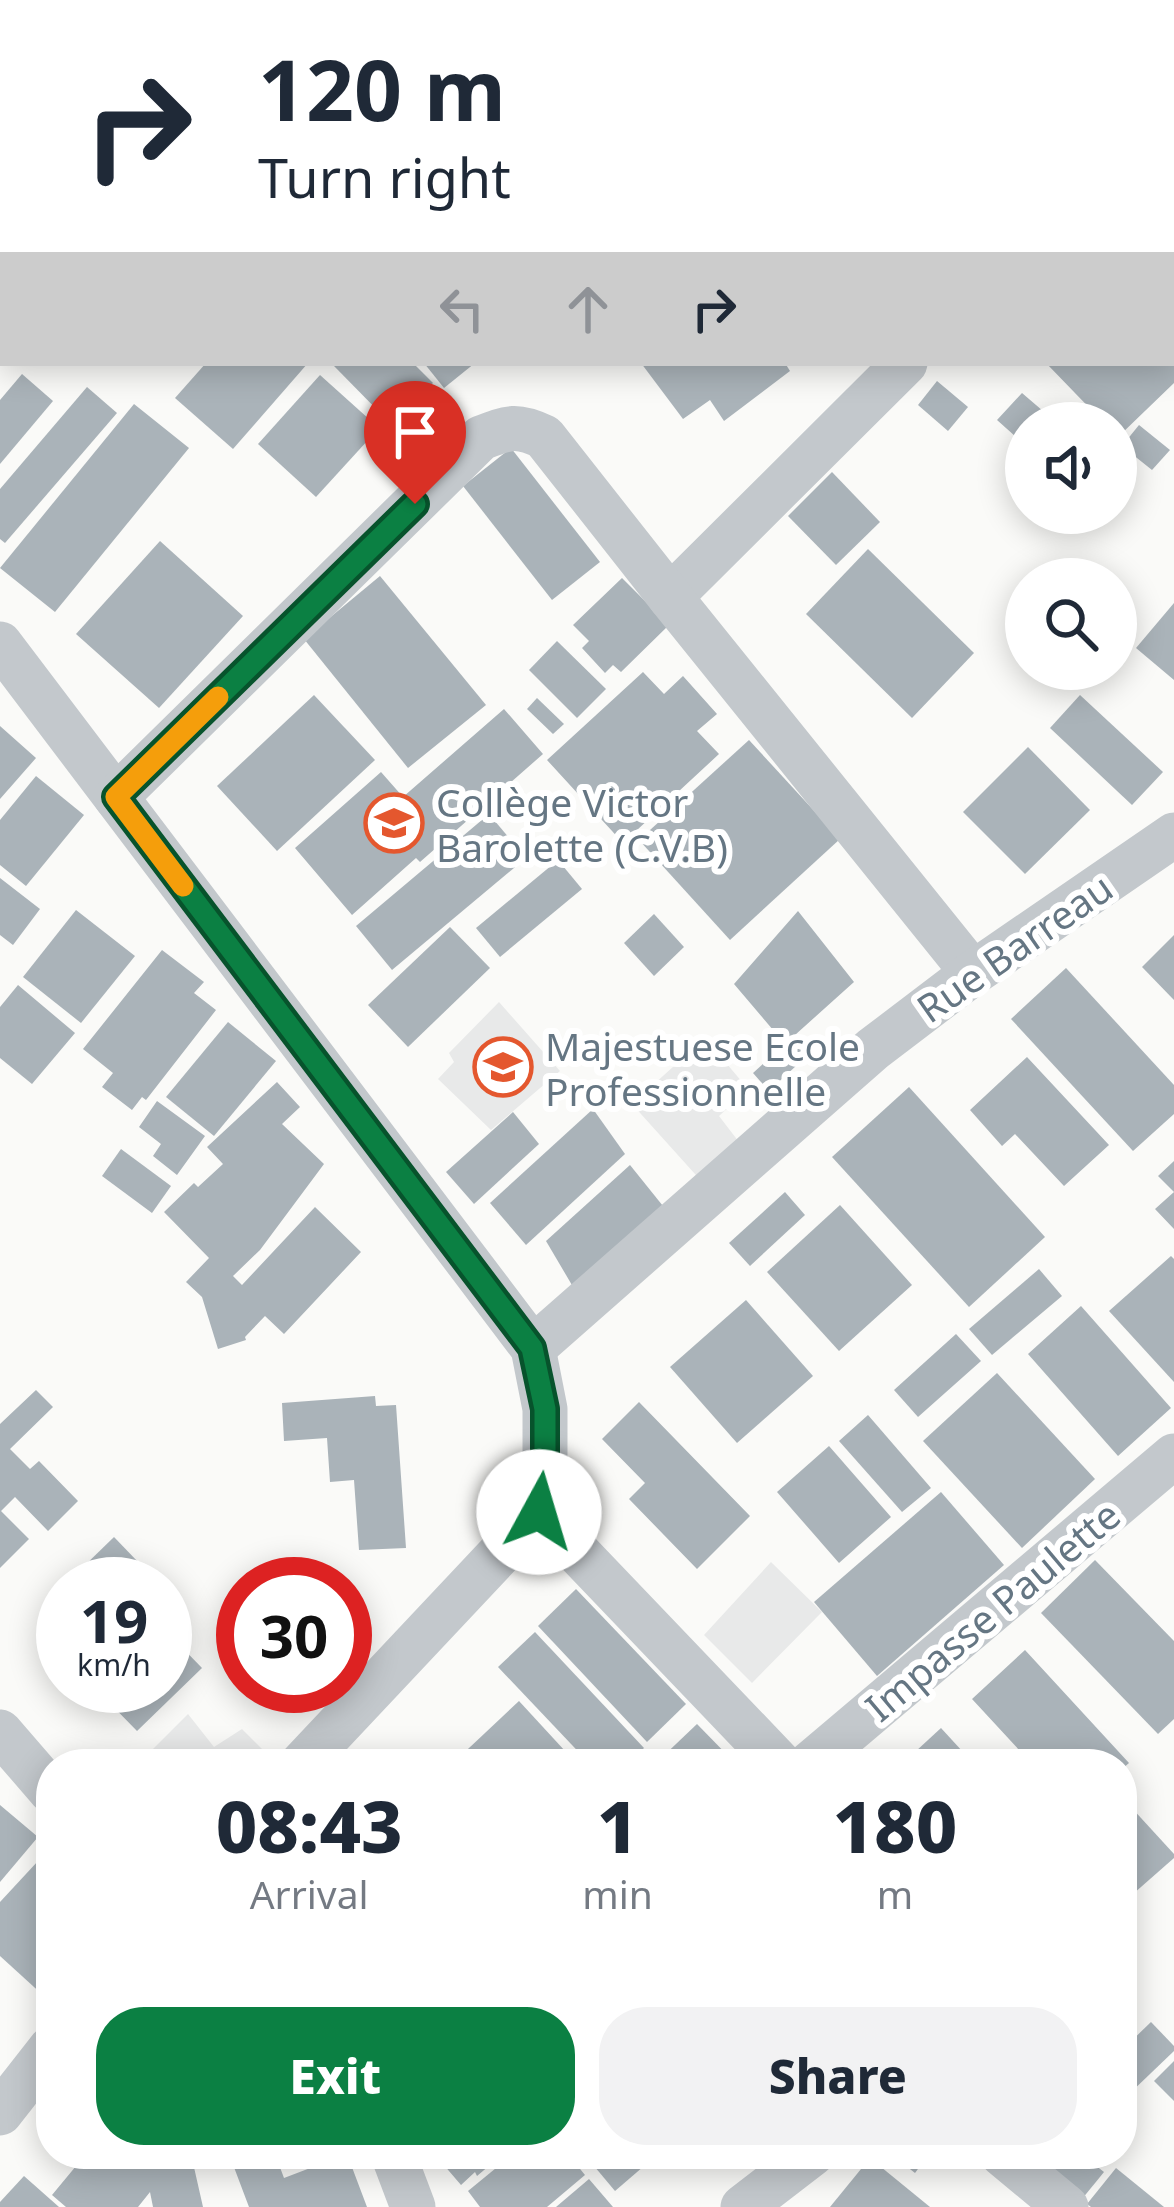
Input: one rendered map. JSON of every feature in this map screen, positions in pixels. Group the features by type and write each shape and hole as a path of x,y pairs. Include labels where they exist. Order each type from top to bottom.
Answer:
{"street":[{"path":"670,597 902,366"},
{"path":"116,797 481,438 524,427 544,437 974,973"},
{"path":"0,644 532,1348 545,1409 539,1512 316,1749"},
{"name":"Rue Barreau","path":"532,1348 873,1049 1174,835"},
{"name":"Impasse Paulette","path":"828,1749 1174,1456"},
{"path":"539,1512 766,1749"},
{"path":"0,1732 36,1774"},
{"path":"0,2113 36,2067"},
{"path":"399,2169 413,2207"},
{"path":"742,2207 792,2169"},
{"path":"1020,2169 1066,2207"}],"shaded area":[{"name":"Majestuese Ecole Professionnelle","path":"499,1002 560,1071 491,1130 438,1079 454,1062 449,1053"},
{"path":"705,1038 748,1089 719,1116 742,1146 704,1184 632,1104"},
{"path":"771,1562 822,1612 752,1683 704,1635"},
{"path":"188,1714 214,1747 242,1729 262,1749 153,1749"}],"building":[{"path":"203,366 305,366 233,449 175,398"},
{"path":"334,366 416,366 433,383 391,424"},
{"path":"426,366 471,366 444,388"},
{"path":"643,366 787,366 790,371 724,421 710,400 683,419"},
{"path":"1049,366 1174,366 1174,383 1137,419 1137,402 1084,402"},
{"path":"22,374 53,401 0,464 0,400"},
{"path":"320,375 379,428 316,497 258,444"},
{"path":"937,381 968,407 948,431 918,405"},
{"path":"87,387 117,413 5,543 0,539 0,489"},
{"path":"134,404 189,448 55,612 0,568"},
{"path":"1137,427 1170,450 1152,470 1137,458"},
{"path":"511,448 600,562 552,600 463,486"},
{"path":"832,472 880,522 836,565 788,516"},
{"path":"160,541 243,616 159,708 76,634"},
{"path":"868,549 974,653 912,718 806,614"},
{"path":"380,576 486,705 408,768 304,639"},
{"path":"622,578 669,625 621,672 613,665 605,673 582,648 589,641 573,625"},
{"path":"1174,603 1174,680 1137,647"},
{"path":"557,641 606,689 577,718 529,670"},
{"path":"643,672 664,694 683,676 717,714 697,731 719,754 623,843 547,760"},
{"path":"314,695 375,760 277,851 217,786"},
{"path":"1080,695 1163,772 1132,805 1050,728"},
{"path":"537,698 564,724 553,734 527,709"},
{"name":"Collège Victor Barolette (C.V.B)","path":"504,709 543,754 352,915 295,848 381,772 403,797"},
{"path":"0,726 36,758 0,799"},
{"path":"749,740 840,839 730,940 639,840"},
{"path":"1028,747 1090,810 1025,874 963,812"},
{"path":"36,776 84,815 26,886 0,865 0,820"},
{"path":"489,814 526,858 392,970 356,926"},
{"path":"558,860 582,889 500,957 476,928"},
{"path":"0,878 40,909 13,945 0,935"},
{"path":"76,910 135,956 81,1023 23,977"},
{"path":"798,911 854,982 795,1035 811,1052 769,1091 753,1073 785,1044 734,984"},
{"path":"654,914 684,947 654,976 624,943"},
{"path":"450,927 490,968 408,1047 368,1005"},
{"path":"1174,935 1174,1000 1142,967"},
{"path":"162,950 204,982 194,993 216,1010 146,1100 142,1097 132,1110 102,1087 113,1073 83,1049"},
{"path":"1066,968 1174,1085 1174,1114 1133,1151 1011,1019"},
{"path":"18,985 75,1033 32,1084 0,1058 0,1007"},
{"path":"228,1022 276,1061 214,1136 166,1097"},
{"path":"1027,1057 1109,1145 1064,1186 1015,1134 1002,1146 970,1110"},
{"path":"277,1082 300,1107 282,1124 324,1164 260,1250 233,1276 242,1285 315,1207 361,1252 284,1334 265,1316 246,1340 218,1349 202,1297 186,1282 209,1258 164,1212 223,1164 207,1147"},
{"path":"909,1087 1045,1237 969,1307 832,1157"},
{"path":"157,1101 205,1136 177,1175 153,1156 161,1144 139,1127"},
{"path":"593,1109 625,1154 526,1245 490,1203"},
{"path":"513,1112 539,1144 474,1204 446,1172"},
{"path":"121,1149 171,1186 152,1213 102,1176"},
{"path":"1174,1161 1174,1192 1158,1176"},
{"path":"630,1165 671,1216 579,1297 546,1241"},
{"path":"785,1192 805,1215 750,1266 729,1243"},
{"path":"1174,1192 1174,1229 1155,1209"},
{"path":"840,1205 912,1285 839,1351 767,1272"},
{"path":"1171,1256 1174,1259 1174,1382 1109,1311"},
{"path":"1039,1269 1062,1296 992,1355 969,1329"},
{"path":"746,1300 813,1376 737,1443 670,1367"},
{"path":"1081,1306 1171,1408 1118,1456 1028,1354"},
{"path":"956,1334 981,1361 918,1417 894,1390"},
{"path":"997,1373 1095,1479 1022,1548 923,1441"},
{"path":"36,1390 53,1407 10,1449 30,1469 39,1461 78,1501 48,1531 15,1497 1,1511 29,1539 0,1568 0,1424"},
{"path":"375,1396 376,1406 396,1405 406,1548 359,1550 354,1480 330,1482 327,1438 284,1441 282,1403"},
{"path":"639,1402 750,1516 697,1569 629,1499 645,1483 602,1439"},
{"path":"868,1415 931,1488 902,1512 839,1441"},
{"path":"829,1446 891,1517 839,1563 777,1492"},
{"path":"941,1492 1004,1565 877,1676 814,1602"},
{"path":"114,1537 133,1557 93,1557"},
{"path":"1095,1560 1174,1641 1174,1719 1158,1734 1041,1613"},
{"path":"576,1589 686,1704 647,1742 538,1626"},
{"path":"535,1632 644,1748 576,1749 498,1667"},
{"path":"1025,1650 1116,1749 1018,1749 972,1699"},
{"path":"192,1658 202,1668 192,1678"},
{"path":"519,1701 563,1749 468,1749"},
{"path":"119,1713 156,1713 137,1731"},
{"path":"697,1724 721,1749 671,1749"},
{"path":"941,1728 960,1749 918,1749"},
{"path":"0,1805 36,1839 0,1882"},
{"path":"1137,1814 1174,1854 1137,1890"},
{"path":"36,1863 36,1989 0,1956 0,1902"},
{"path":"1151,2022 1174,2051 1137,2086 1137,2036"},
{"path":"1174,2061 1174,2101 1154,2081"},
{"path":"74,2169 194,2169 203,2207 153,2207 150,2192 138,2207 66,2207 52,2195"},
{"path":"235,2169 281,2169 284,2178 308,2169 353,2169 367,2207 249,2207"},
{"path":"447,2169 485,2169 477,2176 475,2172 461,2185"},
{"path":"495,2169 580,2169 585,2175 547,2207 480,2207 468,2191"},
{"path":"597,2169 641,2169 615,2191"},
{"path":"861,2169 883,2169 930,2207 830,2207"},
{"path":"1045,2169 1104,2172 1082,2199"},
{"path":"1117,2169 1164,2207 1091,2207 1087,2204"},
{"path":"24,2176 59,2207 0,2207"},
{"path":"589,2179 613,2207 556,2207"}],"slow traffic":[{"path":"183,886 116,797 218,697"}],"place":[{"name":"Collège Victor Barolette (C.V.B)","path":"394,823"},
{"name":"Majestuese Ecole Professionnelle","path":"503,1067"}],"route":[{"path":"415,504 116,797 532,1348 545,1409 539,1512"}]}
